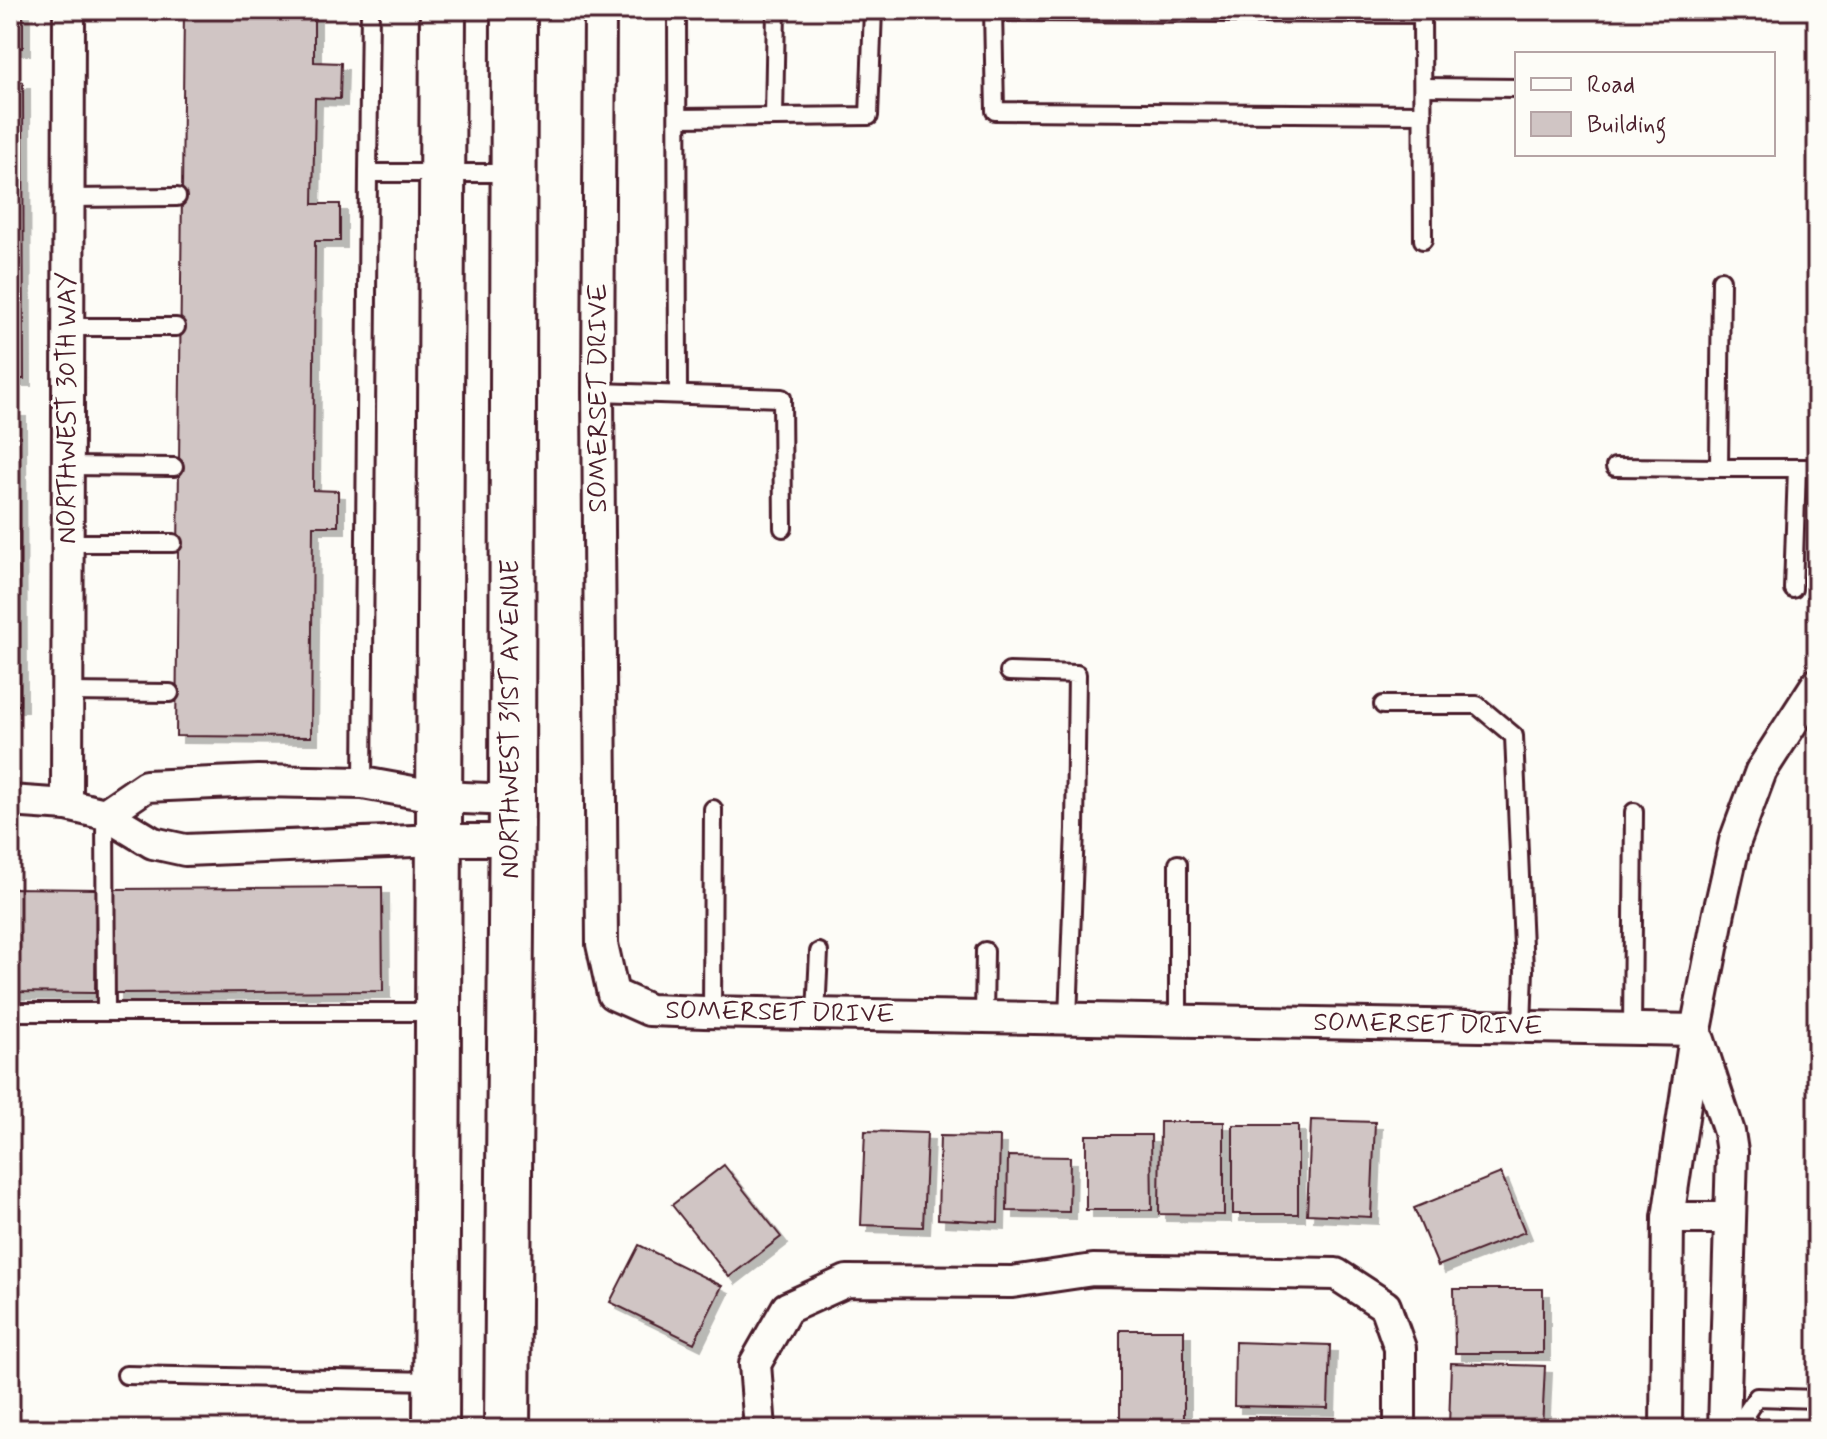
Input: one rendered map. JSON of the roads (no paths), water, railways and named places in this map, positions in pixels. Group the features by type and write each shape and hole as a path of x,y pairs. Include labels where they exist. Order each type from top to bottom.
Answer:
{"main road":[{"path":"436,1429 443,10"},
{"name":"NORTHWEST 31ST AVENUE","path":"507,1429 514,10"}],"street":[{"name":"NORTHWEST 30TH WAY","path":"67,805 69,10"},
{"name":"SOMERSET DRIVE","path":"600,10 598,392 602,944 613,994 649,1010 1696,1030"},
{"path":"1666,1429 1668,1218 1696,1030 1735,841 1761,771 1817,684"},
{"path":"105,814 146,786 258,781 363,783 440,797 511,820"},
{"path":"10,801 67,805 105,814 153,843 185,850 439,840 511,820"},
{"path":"1696,1030 1729,1132 1732,1152 1720,1217 1727,1269 1737,1422"},
{"path":"1668,1218 1720,1217"},
{"path":"760,1429 755,1364 787,1308 847,1281 1012,1282 1093,1270 1336,1274 1385,1306 1400,1348 1400,1429"}],"lane":[{"path":"363,783 370,10"},
{"path":"677,10 678,393"},
{"path":"774,117 776,10"},
{"path":"678,118 869,116 873,10"},
{"path":"1423,114 995,111 993,11 1422,12 1423,87 1423,114 1423,240"},
{"path":"1423,87 1515,88"},
{"path":"368,173 513,173"},
{"path":"68,198 177,197"},
{"path":"1719,468 1721,280"},
{"path":"68,327 176,327"},
{"path":"598,392 782,398 783,528"},
{"path":"68,466 174,467"},
{"path":"1615,467 1817,468"},
{"path":"1793,589 1797,468"},
{"path":"67,543 173,543"},
{"path":"1009,672 1077,674 1068,1019"},
{"path":"67,692 170,693"},
{"path":"1383,705 1477,705 1514,736 1524,970 1522,1027"},
{"path":"712,1012 713,809"},
{"path":"1632,1029 1634,812"},
{"path":"105,814 106,1012"},
{"path":"1178,864 1178,1021"},
{"path":"984,1017 985,951"},
{"path":"816,1014 819,952"},
{"path":"10,1012 438,1012"},
{"path":"126,1375 436,1381"},
{"path":"1737,1422 1757,1397 1817,1399"}]}
